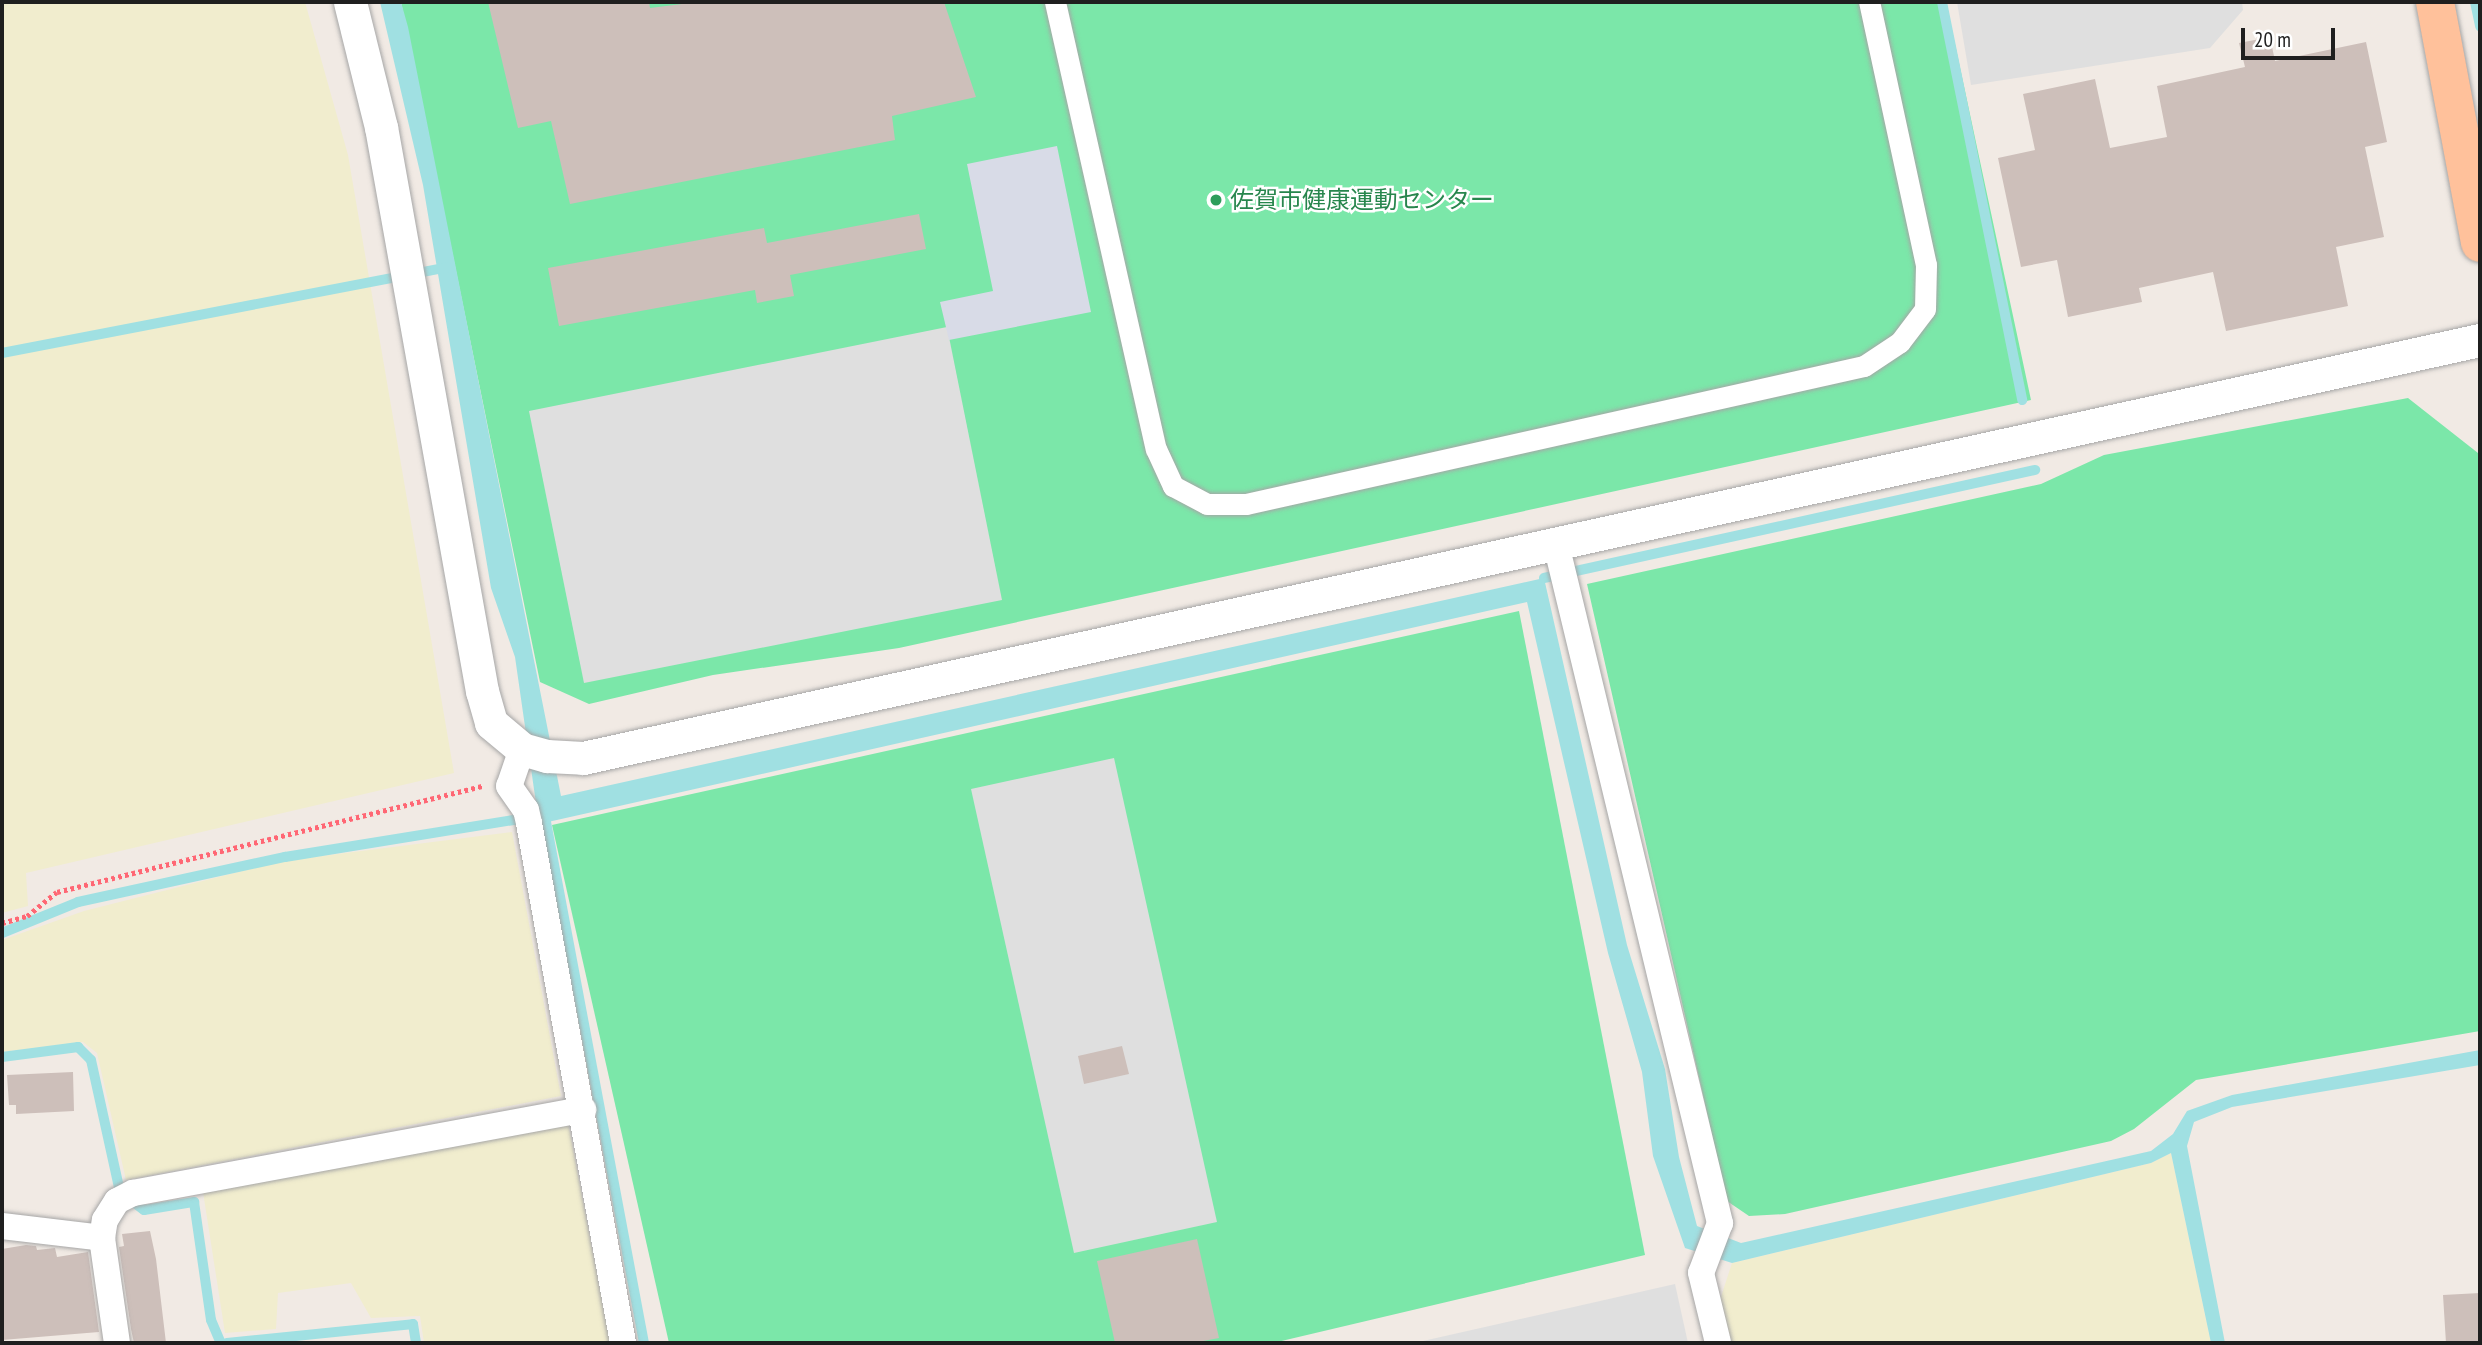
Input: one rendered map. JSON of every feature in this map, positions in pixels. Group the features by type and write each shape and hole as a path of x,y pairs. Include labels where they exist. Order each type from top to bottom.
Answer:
{"main road":[{"path":"2435,2 2480,243"}],"street":[{"path":"350,2 381,127 482,691 491,723 522,749 569,758 1558,552 2480,340"},
{"path":"1055,2 1156,449 1173,486 1207,504 1246,504 1864,366 1900,342 1925,309 1926,265 1869,2"},
{"path":"1558,552 1718,1228 1701,1273 1718,1343"},
{"path":"522,749 509,786 528,817 623,1343"},
{"path":"117,1343 102,1238 105,1220 125,1197 583,1110"},
{"path":"2,1226 102,1238"}],"path":[{"path":"2,923 27,916 58,891 480,786 509,786"}],"shaded area":[{"path":"2,2 305,2 348,155 454,773 26,873 28,906 2,913"},
{"path":"1957,2 2242,2 2243,10 2210,48 1971,85"},
{"path":"1057,146 1091,312 949,340 940,302 993,291 967,164"},
{"path":"947,327 1002,600 584,683 529,411"},
{"path":"1114,758 1217,1222 1074,1253 971,789"},
{"path":"512,832 561,1096 126,1180 97,1053 83,1042 2,1052 2,940 84,911 282,861"},
{"path":"568,1123 610,1343 424,1343 420,1316 371,1318 351,1283 278,1293 276,1329 225,1333 203,1192"},
{"path":"2171,1153 2211,1343 1726,1343 1717,1309 1732,1263 2151,1163"},
{"path":"1675,1284 1688,1343 1414,1343"}],"green space":[{"name":"佐賀市健康運動センター","path":"401,2 1946,2 2031,400 899,648 713,675 589,704 540,682"},
{"path":"2408,398 2478,453 2480,461 2480,1031 2196,1080 2134,1129 2111,1141 1785,1214 1749,1216 1727,1201 1587,584 2041,484 2104,455"},
{"path":"1519,611 1645,1255 1273,1343 669,1343 552,825"}],"water":[{"path":"380,2 401,2 408,27 561,796 1544,578 1627,945 1665,1069 1679,1157 1697,1226 1741,1243 2151,1151 2173,1134 2187,1111 2232,1095 2480,1050 2480,1065 2232,1107 2194,1122 2187,1146 2225,1343 2211,1343 2171,1153 2151,1163 1732,1263 1685,1248 1653,1156 1642,1072 1608,953 1527,602 539,824 515,657 491,588 423,185"}],"building":[{"path":"488,2 649,2 650,8 698,2 944,2 976,97 892,116 895,140 570,204 551,121 518,128"},
{"path":"2270,37 2275,61 2366,42 2387,142 2365,147 2384,237 2336,247 2348,306 2226,331 2213,272 2139,288 2142,302 2068,317 2057,260 2021,267 1998,158 2035,150 2023,94 2095,79 2110,148 2167,137 2157,86 2245,67 2239,43"},
{"path":"919,214 926,249 790,275 794,296 757,303 755,290 559,326 548,268 764,228 767,243"},
{"path":"1122,1046 1129,1074 1084,1084 1078,1056"},
{"path":"73,1072 74,1111 16,1114 16,1105 9,1105 7,1075"},
{"path":"150,1231 166,1343 134,1343 119,1247 124,1246 122,1234"},
{"path":"1197,1239 1219,1338 1193,1343 1115,1343 1097,1261"},
{"path":"36,1246 37,1250 55,1248 57,1257 88,1252 99,1332 2,1340 2,1249"},
{"path":"2480,1293 2480,1343 2446,1343 2443,1295"}],"waterway":[{"path":"1942,2 2022,400"},
{"path":"2475,2 2480,26"},
{"path":"2,353 447,267"},
{"path":"1544,578 2035,470"},
{"path":"2,933 78,902 285,857 526,818"},
{"path":"546,822 644,1343"},
{"path":"2,1057 78,1047 91,1060 120,1192 144,1210 194,1202 211,1320 221,1343"},
{"path":"227,1343 413,1324 416,1343"}],"place":[{"name":"佐賀市健康運動センター","path":"1216,200"}]}
